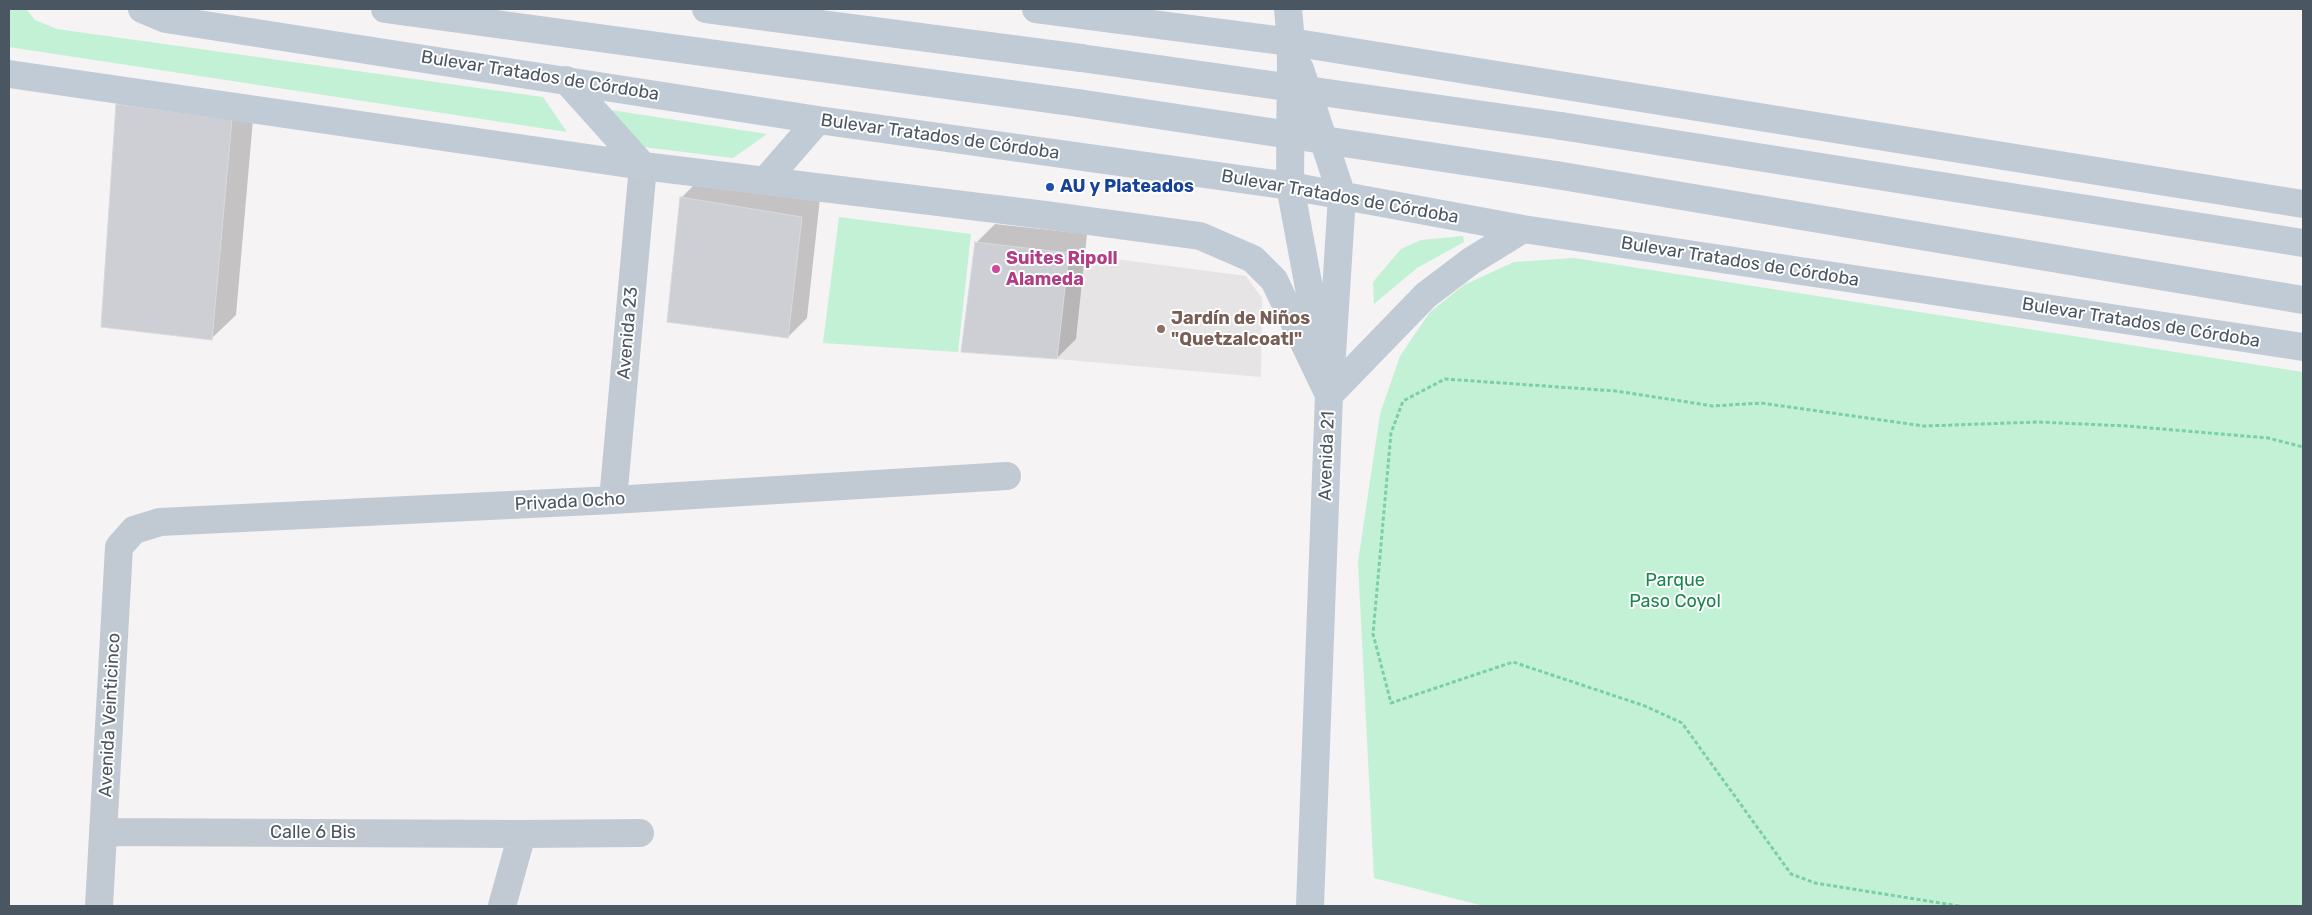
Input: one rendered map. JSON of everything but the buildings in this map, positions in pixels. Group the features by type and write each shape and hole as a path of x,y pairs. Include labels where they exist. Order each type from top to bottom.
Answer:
{"street":[{"name":"Bulevar Tratados de Córdoba","path":"142,9 166,20 818,120 1290,186 1523,229 2303,347"},
{"path":"385,9 1078,102 1556,175 2303,300"},
{"path":"706,9 1081,58 1561,126 2303,243"},
{"path":"1036,9 1291,42 2303,204"},
{"name":"Avenida 21","path":"1288,9 1291,42 1290,186 1329,395 1310,906"},
{"path":"1291,42 1342,196 1329,395"},
{"path":"9,74 643,166 1045,214 1200,236 1253,259 1274,280 1329,395"},
{"path":"566,80 643,166"},
{"path":"765,181 818,120"},
{"name":"Avenida 23","path":"613,500 643,166"},
{"path":"1329,395 1426,295 1471,261 1523,229"},
{"name":"Privada Ocho","path":"134,530 160,522 613,500 1007,476"},
{"name":"Avenida Veinticinco","path":"99,906 119,547 134,530"},
{"name":"Calle 6 Bis","path":"104,832 640,833"},
{"path":"502,906 522,834"}],"path":[{"path":"1959,906 1815,883 1791,874 1682,723 1645,706 1513,662 1391,703 1373,634 1391,433 1403,401 1444,379 1616,390 1713,406 1761,403 1924,426 2038,422 2127,426 2268,438 2303,447"}],"shaded area":[{"name":"Jardín de Niños \"Quetzalcoatl\"","path":"1069,253 1246,276 1262,298 1261,377 1057,359"}],"green space":[{"path":"9,9 26,9 35,20 57,29 543,97 567,132 9,47"},
{"path":"611,110 767,134 733,158 643,147"},
{"path":"839,217 971,234 958,352 823,343"},
{"path":"1463,236 1464,242 1417,268 1374,304 1373,282 1401,249 1421,240"},
{"name":"Parque Paso Coyol","path":"1574,258 2303,372 2303,906 1484,906 1374,878 1358,562 1380,414 1400,356 1430,312 1464,285 1514,262"}],"place":[{"name":"AU y Plateados","path":"1050,187"},
{"name":"Suites Ripoll Alameda","path":"996,269"},
{"name":"Jardín de Niños \"Quetzalcoatl\"","path":"1161,329"}]}
